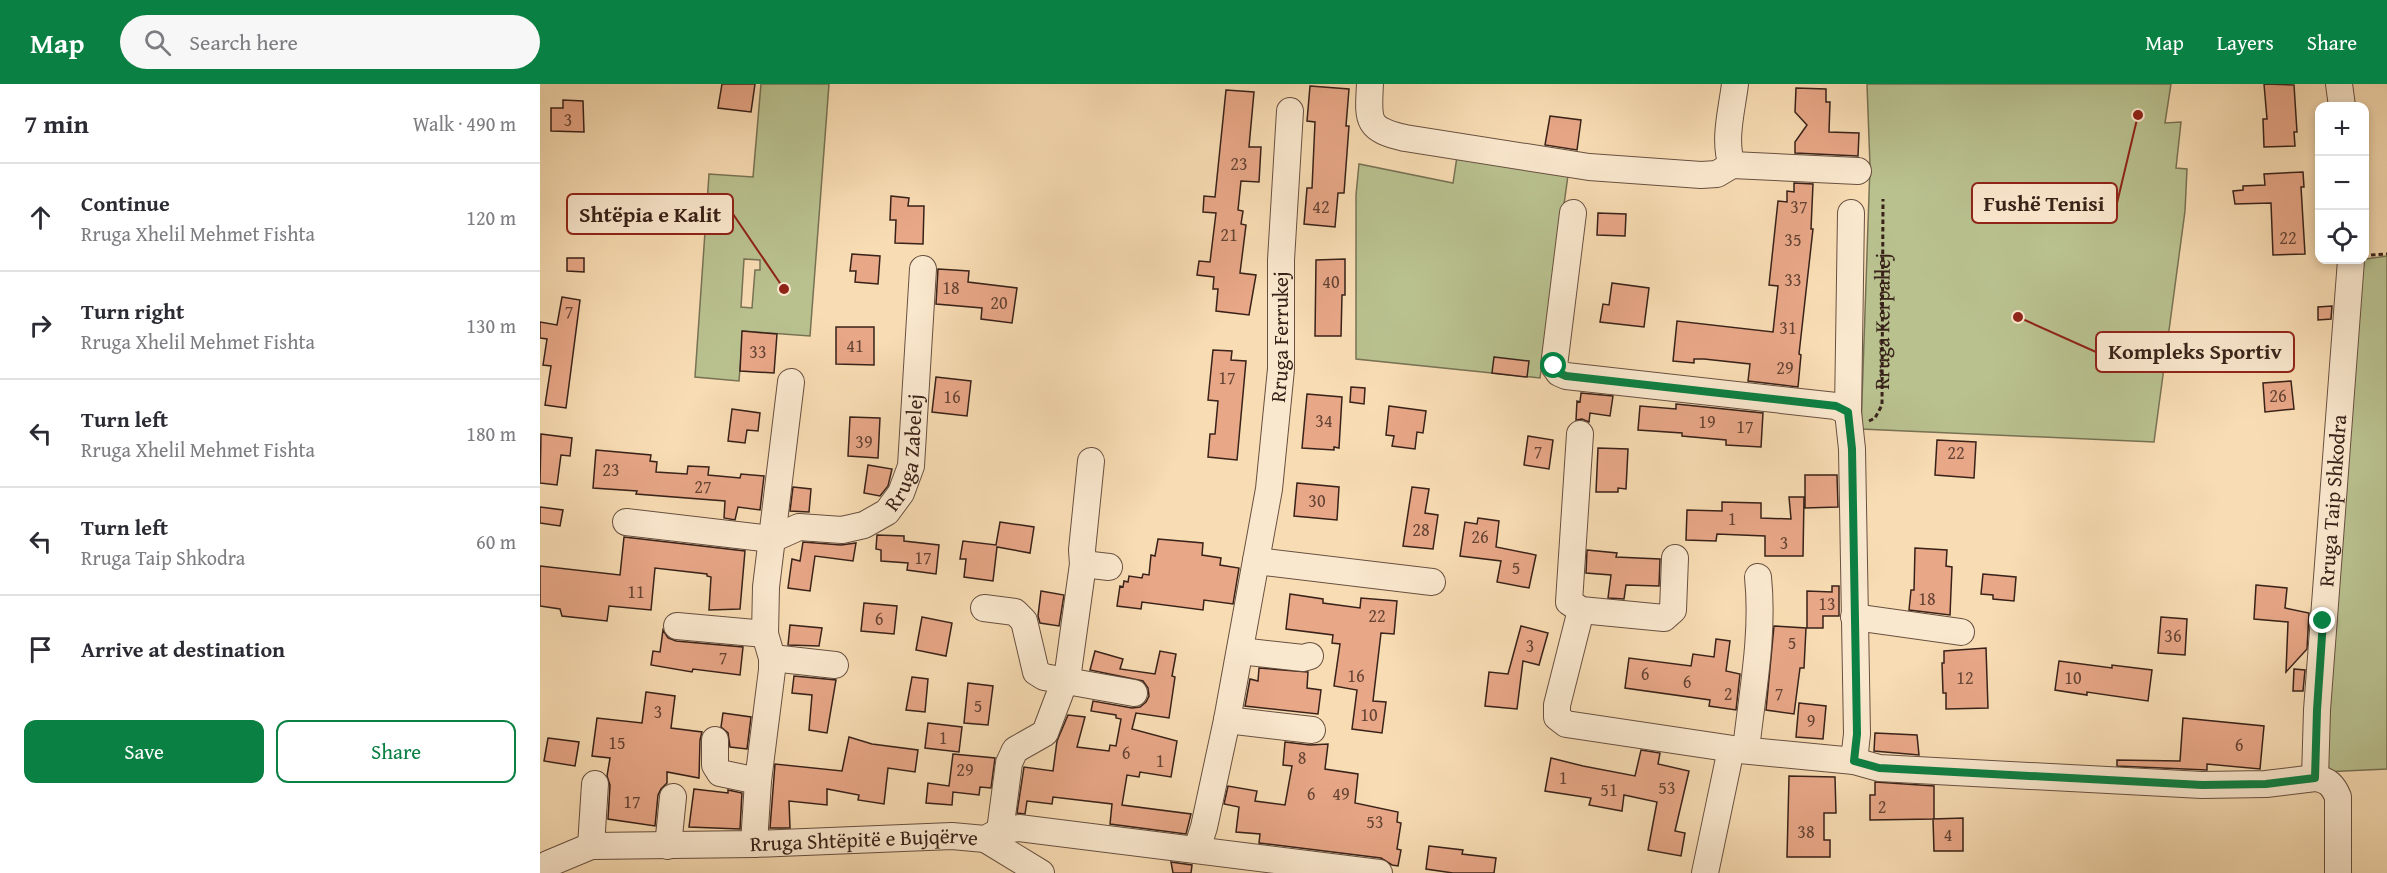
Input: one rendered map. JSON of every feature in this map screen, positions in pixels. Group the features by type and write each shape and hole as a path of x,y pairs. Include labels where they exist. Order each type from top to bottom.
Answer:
{"street":[{"path":"1370,84 1369,119 1376,128 1387,134 1405,138 1589,167 1701,175 1717,174 1732,165 1858,171"},
{"path":"1732,165 1729,157 1729,139 1735,84"},
{"path":"2339,84 2341,102"},
{"name":"Rruga Ferrukej","path":"1197,849 1204,827 1227,720 1269,489 1281,369 1281,260 1290,111"},
{"path":"1574,213 1554,366 1559,373 1566,376 1836,406 1850,417"},
{"path":"1851,213 1850,417 1857,734 1854,761"},
{"name":"Rruga Taip Shkodra","path":"2315,778 2317,710 2358,264"},
{"name":"Rruga Zabelej","path":"626,522 772,539 799,528 842,530 864,525 887,512 901,493 911,466 923,269"},
{"path":"754,844 768,646 766,587 791,382"},
{"path":"1580,435 1569,602 1581,610 1664,618 1673,610 1675,558"},
{"path":"1041,873 993,835 1009,763 1015,750 1045,733 1068,672 1083,564 1082,550 1091,461"},
{"path":"1256,561 1432,582"},
{"path":"1083,564 1109,567"},
{"path":"1705,873 1738,749 1760,630 1761,606 1758,578"},
{"path":"984,608 1015,612 1024,621 1036,672 1044,677 1134,693"},
{"path":"1581,610 1557,705 1557,717 1566,724 1738,749 1854,761 1879,768 2158,784 2247,785 2315,778 2326,780 2338,797 2338,873"},
{"path":"1854,617 1961,632"},
{"path":"678,626 768,646 835,665"},
{"path":"1240,651 1303,658 1310,656"},
{"path":"1227,720 1312,730"},
{"path":"715,740 715,765 720,773 758,780"},
{"path":"591,846 595,784"},
{"path":"668,846 673,796"},
{"name":"Rruga Shtëpitë e Bujqërve","path":"543,873 548,864 591,846 754,844 993,835 1019,828 1379,873"}],"path":[{"name":"Rruga Kerpallej","path":"1850,417 1875,418 1882,405 1883,200"},
{"path":"2369,256 2387,254"}],"green space":[{"path":"761,84 829,84 810,336 743,331 739,381 695,377 709,174 753,177","holes":["744,259 760,260 760,270 755,270 752,308 741,307"]},
{"path":"1867,84 2171,84 2165,123 2181,122 2176,168 2187,169 2185,211 2154,442 1861,429 1870,166"},
{"path":"1458,150 1569,168 1540,378 1356,359 1356,195 1359,164 1453,183"},
{"path":"2387,256 2387,769 2324,772 2359,264 2369,264 2369,259"}],"building":[{"path":"722,84 755,84 751,112 718,108"},
{"path":"2264,84 2294,85 2297,132 2294,132 2295,146 2264,147 2263,119 2267,119"},
{"path":"1310,86 1349,89 1344,193 1338,193 1335,227 1304,224 1307,188 1312,188 1315,122 1307,121"},
{"path":"1796,88 1826,89 1826,102 1830,102 1829,132 1859,133 1858,156 1795,153 1795,142 1807,125 1795,112"},
{"path":"1226,90 1254,92 1249,147 1261,147 1259,182 1241,181 1238,210 1243,211 1241,224 1246,225 1240,273 1256,275 1249,315 1216,311 1218,289 1213,289 1214,277 1197,275 1199,261 1210,262 1216,213 1203,212 1204,196 1215,197"},
{"path":"563,100 583,101 584,132 551,131 551,108 563,108"},
{"path":"1550,116 1581,120 1577,150 1545,145"},
{"path":"2303,172 2304,187 2301,187 2305,254 2273,255 2271,203 2235,204 2233,191 2243,190 2243,186 2265,185 2264,174"},
{"path":"1794,183 1813,184 1811,229 1813,229 1799,354 1801,355 1798,387 1748,381 1750,364 1704,359 1694,359 1694,363 1673,361 1677,321 1773,332 1778,286 1769,285 1778,201 1787,202 1787,191 1794,192"},
{"path":"891,196 909,198 908,206 924,206 923,244 895,243 896,220 890,220"},
{"path":"1598,213 1626,214 1625,236 1597,235"},
{"path":"852,254 880,256 878,284 855,282 856,271 850,271"},
{"path":"567,258 584,258 584,272 567,271"},
{"path":"1345,259 1345,295 1342,295 1341,336 1315,336 1316,260"},
{"path":"938,269 969,271 968,282 1017,288 1012,323 981,319 982,308 936,304"},
{"path":"1612,283 1649,288 1644,327 1600,322 1603,304 1609,305"},
{"path":"562,297 580,300 566,408 545,405 551,366 543,365 547,339 540,338 540,322 557,325"},
{"path":"2332,306 2331,319 2318,320 2318,307"},
{"path":"836,327 874,327 874,365 836,364"},
{"path":"742,331 777,334 774,373 740,371"},
{"path":"1213,350 1232,351 1231,360 1246,361 1237,460 1208,457 1210,434 1215,434 1218,401 1208,400"},
{"path":"1494,357 1529,361 1527,377 1492,373"},
{"path":"936,377 971,381 967,416 932,412"},
{"path":"2291,381 2294,409 2265,412 2263,383"},
{"path":"1351,387 1365,388 1364,404 1350,402"},
{"path":"1581,393 1613,396 1610,416 1590,413 1589,422 1582,419 1576,420 1577,401 1580,402"},
{"path":"1307,394 1342,397 1339,448 1334,447 1334,450 1302,448"},
{"path":"1676,404 1763,413 1761,447 1726,445 1726,440 1682,436 1682,433 1638,430 1640,406 1676,409"},
{"path":"1389,406 1426,411 1423,433 1417,432 1415,449 1392,446 1394,436 1386,435"},
{"path":"732,409 760,413 758,431 747,430 745,443 728,441"},
{"path":"850,417 880,418 878,458 848,456"},
{"path":"541,434 572,438 570,456 561,455 557,485 540,483"},
{"path":"1528,436 1553,440 1549,469 1524,465"},
{"path":"1937,440 1976,442 1974,478 1935,475"},
{"path":"1598,448 1628,449 1626,489 1618,488 1618,492 1596,492"},
{"path":"596,450 651,455 650,461 657,462 656,472 687,474 688,466 709,467 708,475 740,478 741,474 764,476 760,510 738,507 735,520 724,518 725,501 593,488"},
{"path":"868,465 892,469 888,486 880,496 864,493"},
{"path":"1805,475 1837,475 1838,507 1805,508"},
{"path":"1297,483 1339,487 1337,520 1294,516"},
{"path":"793,487 811,489 809,512 790,511"},
{"path":"1412,487 1429,489 1425,513 1438,515 1433,549 1403,546"},
{"path":"1789,497 1804,497 1803,556 1765,556 1765,536 1717,534 1716,541 1686,540 1687,510 1722,511 1722,502 1761,503 1761,518 1791,519"},
{"path":"540,507 563,510 560,526 540,523"},
{"path":"1478,518 1499,521 1496,547 1536,555 1529,588 1497,582 1501,561 1460,556 1465,522 1477,524"},
{"path":"1000,522 1034,527 1030,553 997,547 993,581 964,577 966,559 960,559 963,541 996,545"},
{"path":"877,535 904,536 904,541 939,545 936,574 907,570 908,563 881,561 881,550 876,549"},
{"path":"624,537 745,551 740,609 709,610 711,577 707,574 655,568 651,610 609,606 607,621 562,616 560,609 540,606 540,566 620,575"},
{"path":"1158,539 1203,543 1202,555 1221,558 1220,565 1239,568 1233,604 1204,600 1203,610 1142,602 1141,609 1117,606 1120,586 1123,587 1124,581 1128,582 1129,576 1142,578 1143,574 1149,575 1151,555 1155,556"},
{"path":"803,542 841,545 856,543 853,561 815,556 810,591 788,588 792,559 800,561"},
{"path":"1915,548 1947,550 1946,566 1952,567 1950,615 1909,610 1911,590 1914,590"},
{"path":"1587,550 1617,553 1616,557 1660,559 1659,586 1626,585 1624,599 1608,598 1611,575 1586,573"},
{"path":"1983,574 2016,577 2014,601 1993,599 1993,595 1981,594"},
{"path":"2256,585 2287,588 2285,608 2309,613 2307,649 2286,672 2288,622 2254,619"},
{"path":"1832,586 1839,586 1839,616 1823,616 1823,628 1807,628 1807,591 1832,592"},
{"path":"1041,591 1064,595 1059,626 1040,623 1038,616"},
{"path":"1290,594 1323,599 1323,603 1360,608 1361,598 1397,601 1394,634 1381,633 1373,701 1386,702 1382,733 1352,729 1357,690 1334,686 1340,644 1332,643 1333,635 1286,629"},
{"path":"864,603 897,606 894,634 861,631"},
{"path":"922,617 952,623 946,656 916,650"},
{"path":"2161,617 2187,619 2185,655 2158,653"},
{"path":"790,625 822,628 819,646 788,645"},
{"path":"1521,626 1548,633 1539,665 1523,661 1517,709 1485,706 1489,672 1508,674"},
{"path":"1774,626 1806,628 1804,668 1800,668 1794,714 1766,710"},
{"path":"663,630 668,638 676,641 743,647 740,675 693,669 692,672 651,665 653,651 660,652"},
{"path":"1716,639 1730,641 1726,671 1740,674 1736,710 1709,706 1710,700 1625,688 1629,658 1691,666 1693,654 1714,657"},
{"path":"1986,648 1988,708 1946,709 1946,693 1943,693 1944,651"},
{"path":"1095,651 1123,659 1120,669 1155,674 1160,651 1176,654 1169,718 1136,713 1132,729 1177,741 1171,777 1140,772 1139,777 1127,775 1122,805 1191,814 1186,834 1110,824 1112,804 1053,797 1052,804 1027,801 1025,814 1017,813 1024,767 1053,771 1057,741 1068,715 1085,717 1077,747 1109,751 1110,745 1116,746 1121,719 1116,718 1116,715 1091,711 1093,701 1132,708 1140,707 1149,696 1148,688 1143,681 1090,670"},
{"path":"2059,661 2112,668 2112,665 2152,670 2148,701 2055,690"},
{"path":"1259,668 1308,672 1307,688 1321,690 1318,714 1245,706 1250,679 1258,681"},
{"path":"2294,669 2305,670 2303,691 2293,691"},
{"path":"794,676 836,680 827,733 809,730 812,695 792,693"},
{"path":"912,677 928,679 925,712 906,710"},
{"path":"968,683 993,686 988,725 964,723"},
{"path":"646,692 675,696 671,728 702,732 699,778 667,772 667,783 658,795 655,826 608,819 610,785 607,776 610,758 592,756 597,718 642,723"},
{"path":"1799,703 1826,706 1823,739 1796,737"},
{"path":"723,713 751,717 747,749 730,747 728,733 721,727"},
{"path":"2183,718 2264,726 2260,769 2207,764 2207,770 2117,766 2117,760 2180,761"},
{"path":"928,723 962,727 959,752 925,748"},
{"path":"1875,733 1917,735 1919,755 1874,751"},
{"path":"849,737 872,744 918,750 915,772 888,768 884,804 858,800 859,795 827,789 827,805 789,801 790,828 770,828 775,764 842,771"},
{"path":"548,738 579,742 575,766 544,761"},
{"path":"1285,742 1310,745 1328,744 1325,769 1358,774 1355,803 1398,812 1397,822 1401,823 1397,849 1401,850 1398,866 1381,858 1259,843 1260,834 1236,832 1239,807 1224,804 1228,786 1257,791 1255,801 1285,805 1292,766 1283,765"},
{"path":"1641,750 1660,753 1658,764 1689,771 1675,831 1685,833 1681,856 1648,850 1657,802 1624,795 1622,811 1589,805 1591,798 1545,791 1551,758 1635,776"},
{"path":"953,754 995,758 991,788 980,787 979,795 953,792 952,805 926,803 928,783 949,786"},
{"path":"1789,776 1835,777 1836,813 1824,813 1824,840 1830,840 1830,857 1787,857"},
{"path":"1875,782 1934,786 1934,819 1870,820 1870,795 1875,795"},
{"path":"694,789 728,793 728,790 742,793 740,829 689,827"},
{"path":"1963,818 1963,851 1934,851 1933,819"},
{"path":"1429,846 1463,850 1462,854 1496,858 1494,873 1453,873 1426,869"},
{"path":"1171,862 1192,865 1191,873 1173,873"}],"place":[{"name":"Fushë Tenisi","path":"2138,115"},
{"name":"Shtëpia e Kalit","path":"784,289"},
{"name":"Kompleks Sportiv","path":"2018,317"}],"route":[{"path":"1554,366 1559,373 1566,376 1836,406 1848,412 1851,423 1852,449 1857,734 1854,761 1879,768 2158,784 2266,784 2315,778 2323,621"}]}
